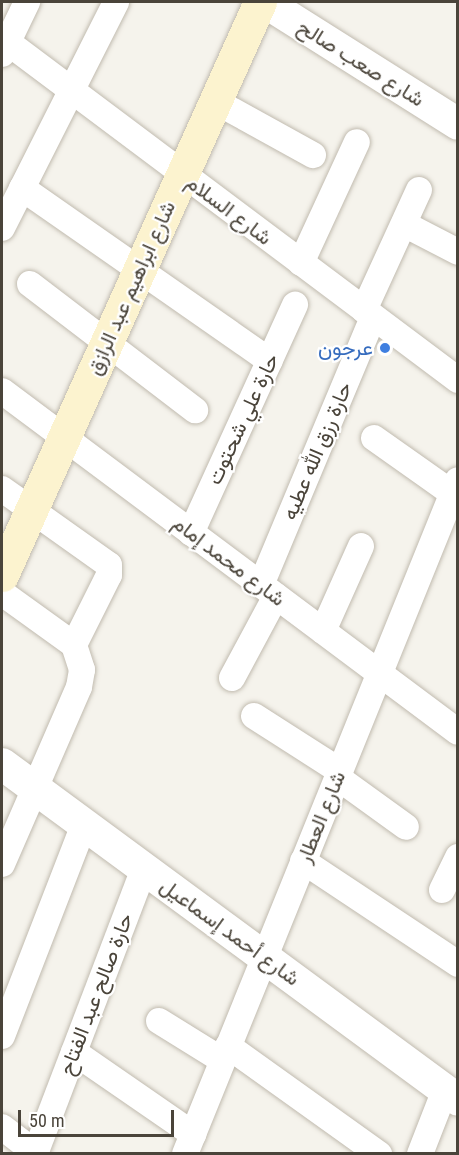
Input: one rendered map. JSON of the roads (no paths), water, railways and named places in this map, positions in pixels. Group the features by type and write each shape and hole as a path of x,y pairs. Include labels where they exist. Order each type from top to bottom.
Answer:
{"main road":[{"name":"شارع ابراهيم عبد الرازق","path":"2,575 260,2"}],"street":[{"path":"3,45 27,2"},
{"path":"2,228 116,2"},
{"name":"شارع صعب صالح","path":"265,2 458,124"},
{"name":"شارع السلام","path":"3,45 70,90 458,380"},
{"path":"215,101 313,154"},
{"path":"301,263 357,142"},
{"path":"22,188 270,361"},
{"name":"حارة رزق الله عطيه","path":"232,678 268,591 368,314 419,189"},
{"path":"404,224 458,252"},
{"path":"30,284 195,410"},
{"name":"حارة علي شحتوت","path":"191,533 295,305"},
{"name":"شارع محمد إمام","path":"2,391 458,732"},
{"path":"374,438 455,487"},
{"name":"شارع العطار","path":"194,1145 225,1053 338,774 380,673 450,523 455,487"},
{"path":"2,489 109,565 110,575 74,645"},
{"path":"323,631 361,546"},
{"path":"2,593 74,645 81,661 81,679 36,789 2,864"},
{"path":"254,716 338,774 406,827"},
{"name":"شارع أحمد إسماعيل","path":"2,764 451,1095"},
{"path":"2,1036 84,825"},
{"path":"442,890 458,857"},
{"path":"303,861 458,964"},
{"name":"حارة صالح عبد الفتاح","path":"36,1153 144,869"},
{"path":"159,1021 225,1053 379,1154"},
{"path":"74,1052 194,1145"},
{"path":"420,1154 451,1095"},
{"path":"2,1127 36,1153"}],"place":[{"name":"عرجون","path":"385,348"}]}
